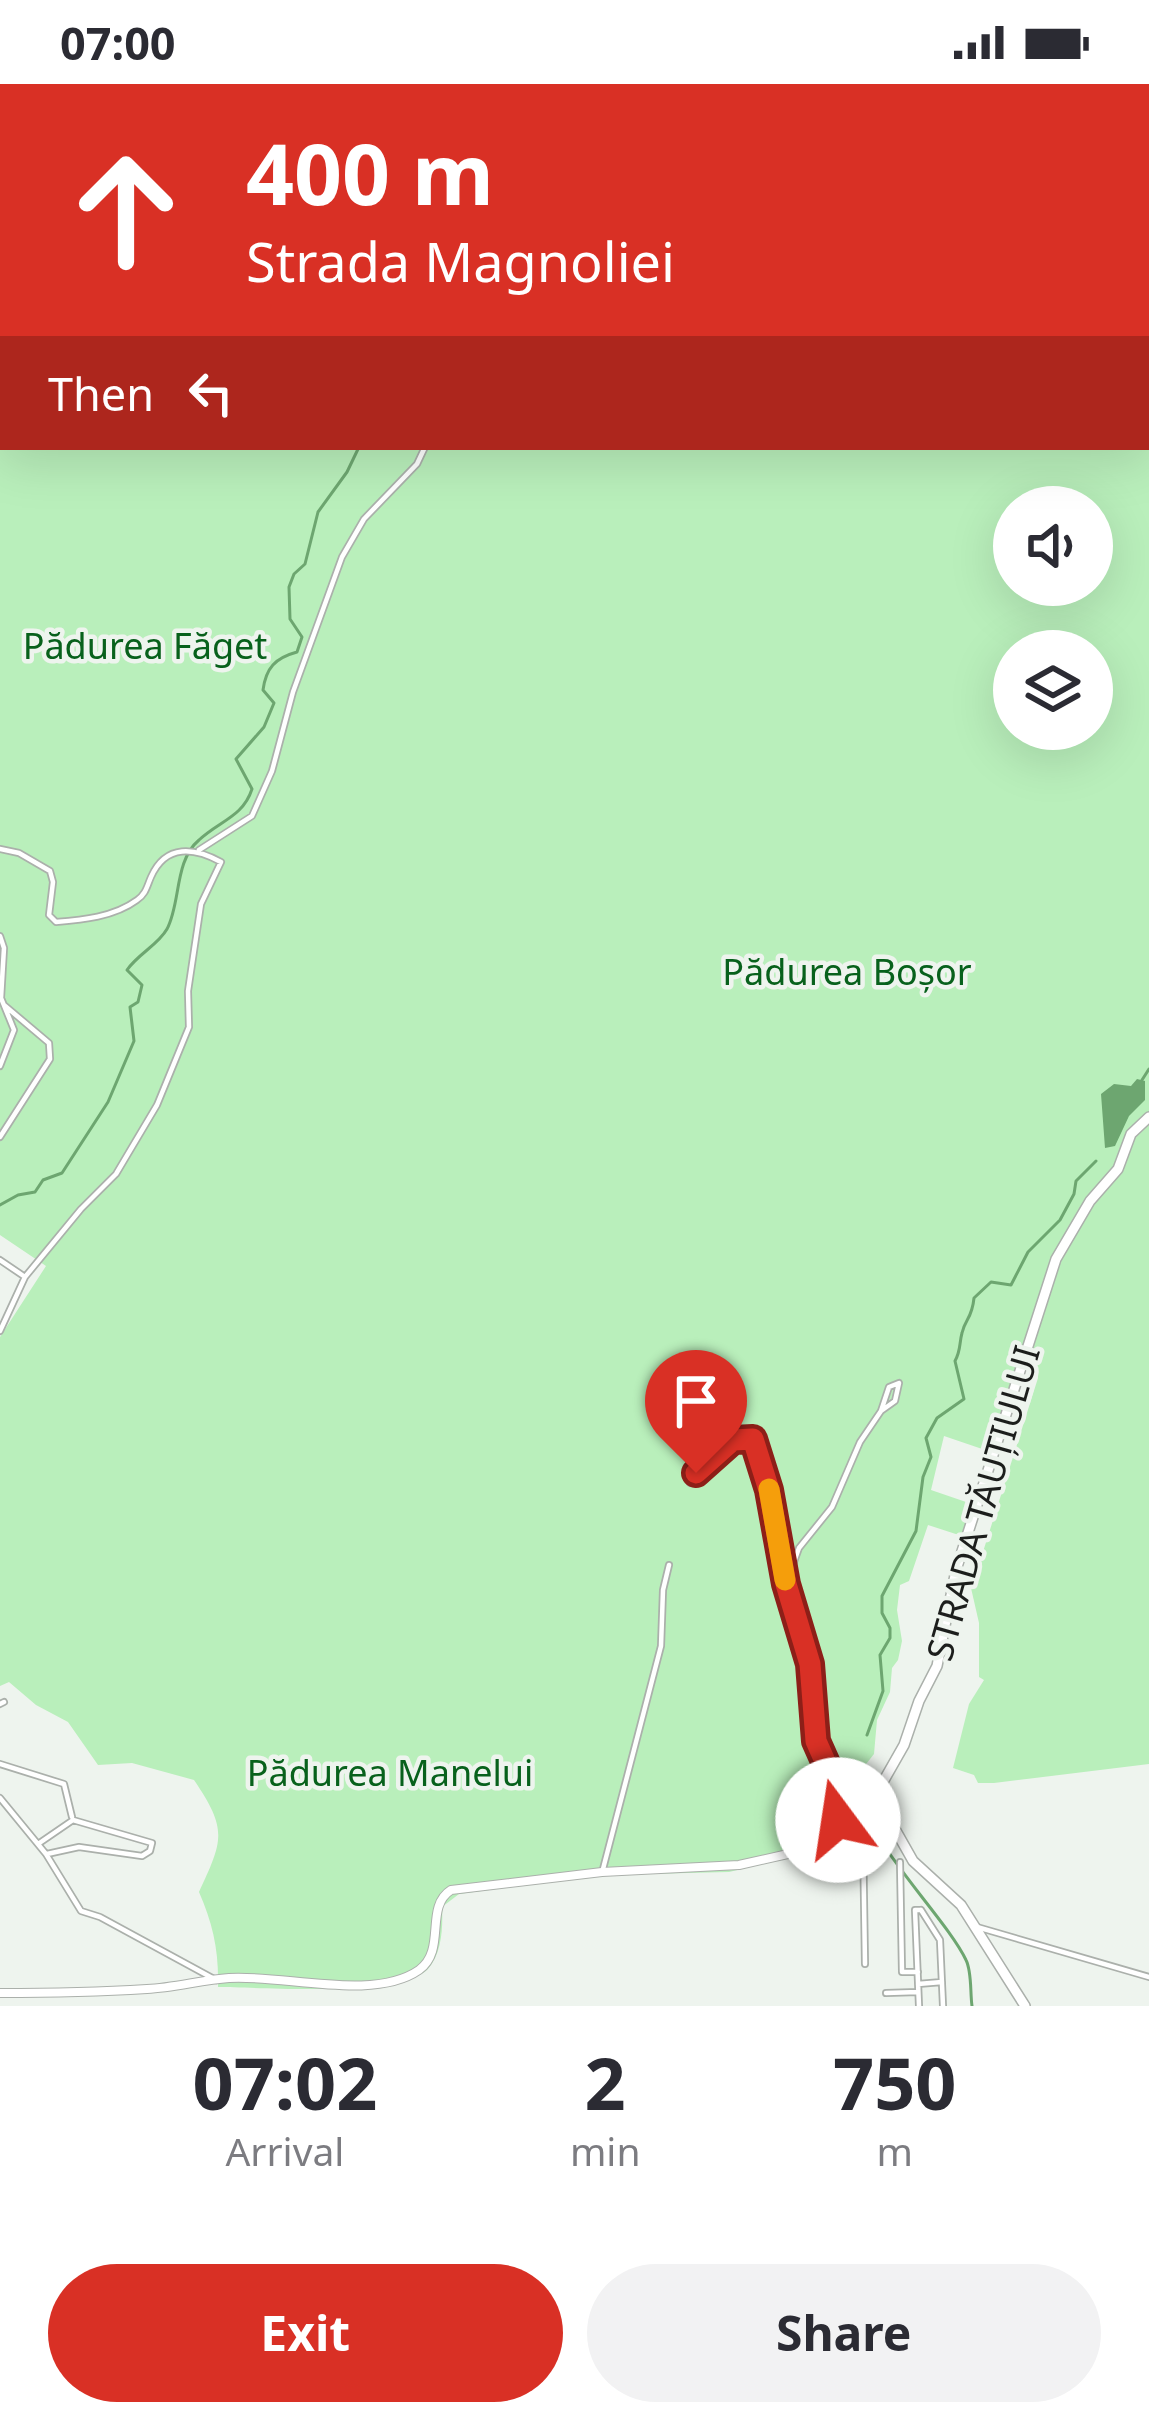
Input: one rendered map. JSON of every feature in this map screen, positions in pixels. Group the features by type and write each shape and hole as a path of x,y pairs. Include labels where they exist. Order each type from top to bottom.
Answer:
{"main road":[{"name":"STRADA TĂUȚIULUI","path":"1026,2005 955,1897 916,1865 886,1828 879,1789 938,1666 956,1570 1056,1259 1090,1201 1118,1168 1131,1134 1149,1117"}],"street":[{"path":"0,848 50,871 49,915 56,922 94,917 130,904 145,892 160,862 194,849 251,816 272,771 293,692 342,557 364,519 417,464 424,450"},
{"path":"0,1331 26,1277 124,1164 152,1116 187,1033 201,904 221,862 194,849"},
{"path":"0,936 4,1005 14,1030 0,1066"},
{"path":"0,1137 50,1059 49,1043 4,1005"},
{"path":"0,1260 26,1277"},
{"path":"786,1584 799,1548 832,1507 860,1442 881,1411"},
{"path":"690,1483 733,1440 753,1439 811,1669 817,1745 836,1786 838,1820 847,1840"},
{"path":"602,1873 661,1646 668,1565"},
{"path":"0,1764 64,1784 73,1820"},
{"path":"0,1798 46,1854 81,1911 216,1980"},
{"path":"38,1844 73,1820"},
{"path":"46,1854 80,1847 142,1856 150,1851 152,1843 73,1820"},
{"path":"0,1993 146,1989 216,1980 365,1984 396,1980 429,1959 439,1902 447,1892 602,1873 739,1865 886,1828"},
{"path":"863,1837 865,1964"},
{"path":"900,1862 902,1972 918,1972"},
{"path":"919,2006 915,1910 921,1910 940,1940 944,2006"},
{"path":"976,1928 1149,1977"},
{"path":"886,1993 942,1982"}],"green space":[{"path":"0,450 1149,450 1149,1764 994,1783 978,1783 974,1775 953,1768 969,1704 984,1680 979,1677 979,1623 971,1588 961,1582 972,1579 982,1555 1038,1378 1037,1369 1021,1363 991,1452 944,1436 931,1490 975,1509 965,1537 928,1525 909,1581 900,1585 897,1610 902,1641 890,1692 877,1720 874,1754 859,1773 859,1803 866,1826 859,1830 859,1841 729,1872 604,1875 459,1894 442,1907 441,1939 433,1963 413,1978 360,1987 218,1987 214,1938 199,1892 217,1847 217,1824 194,1780 132,1763 98,1765 68,1722 36,1705 9,1682 0,1686 0,1337 46,1266 0,1235"}],"shaded area":[{"path":"1137,1079 1145,1081 1145,1100 1129,1116 1115,1146 1105,1148 1101,1094 1114,1084 1131,1086"}],"waterway":[{"path":"0,1205 35,1192 43,1180 62,1173 108,1102 134,1041 130,1007 138,1002 142,985 127,970 167,929 191,849 237,812 252,789 236,759 264,727 274,703 263,690 269,670 297,652 302,637 290,619 289,587 305,564 318,512 358,450"},
{"path":"1142,1080 1149,1069"},
{"path":"867,1735 883,1691 880,1655 890,1638 882,1596 916,1531 923,1477 931,1457 926,1438 937,1418 964,1399 955,1361 974,1298 991,1282 1011,1285 1028,1252 1060,1220 1076,1181 1096,1161"},
{"path":"856,1767 856,1788 864,1812 966,1960 972,2006"}],"slow traffic":[{"path":"769,1489 785,1580"}],"route":[{"path":"696,1473 737,1437 753,1439 769,1490 786,1584 810,1664 816,1741 836,1786 838,1820"}],"park label":[{"name":"Pădurea Făget","path":"145,646"},
{"name":"Pădurea Boșor","path":"847,972"},
{"name":"Pădurea Manelui","path":"390,1773"}]}
